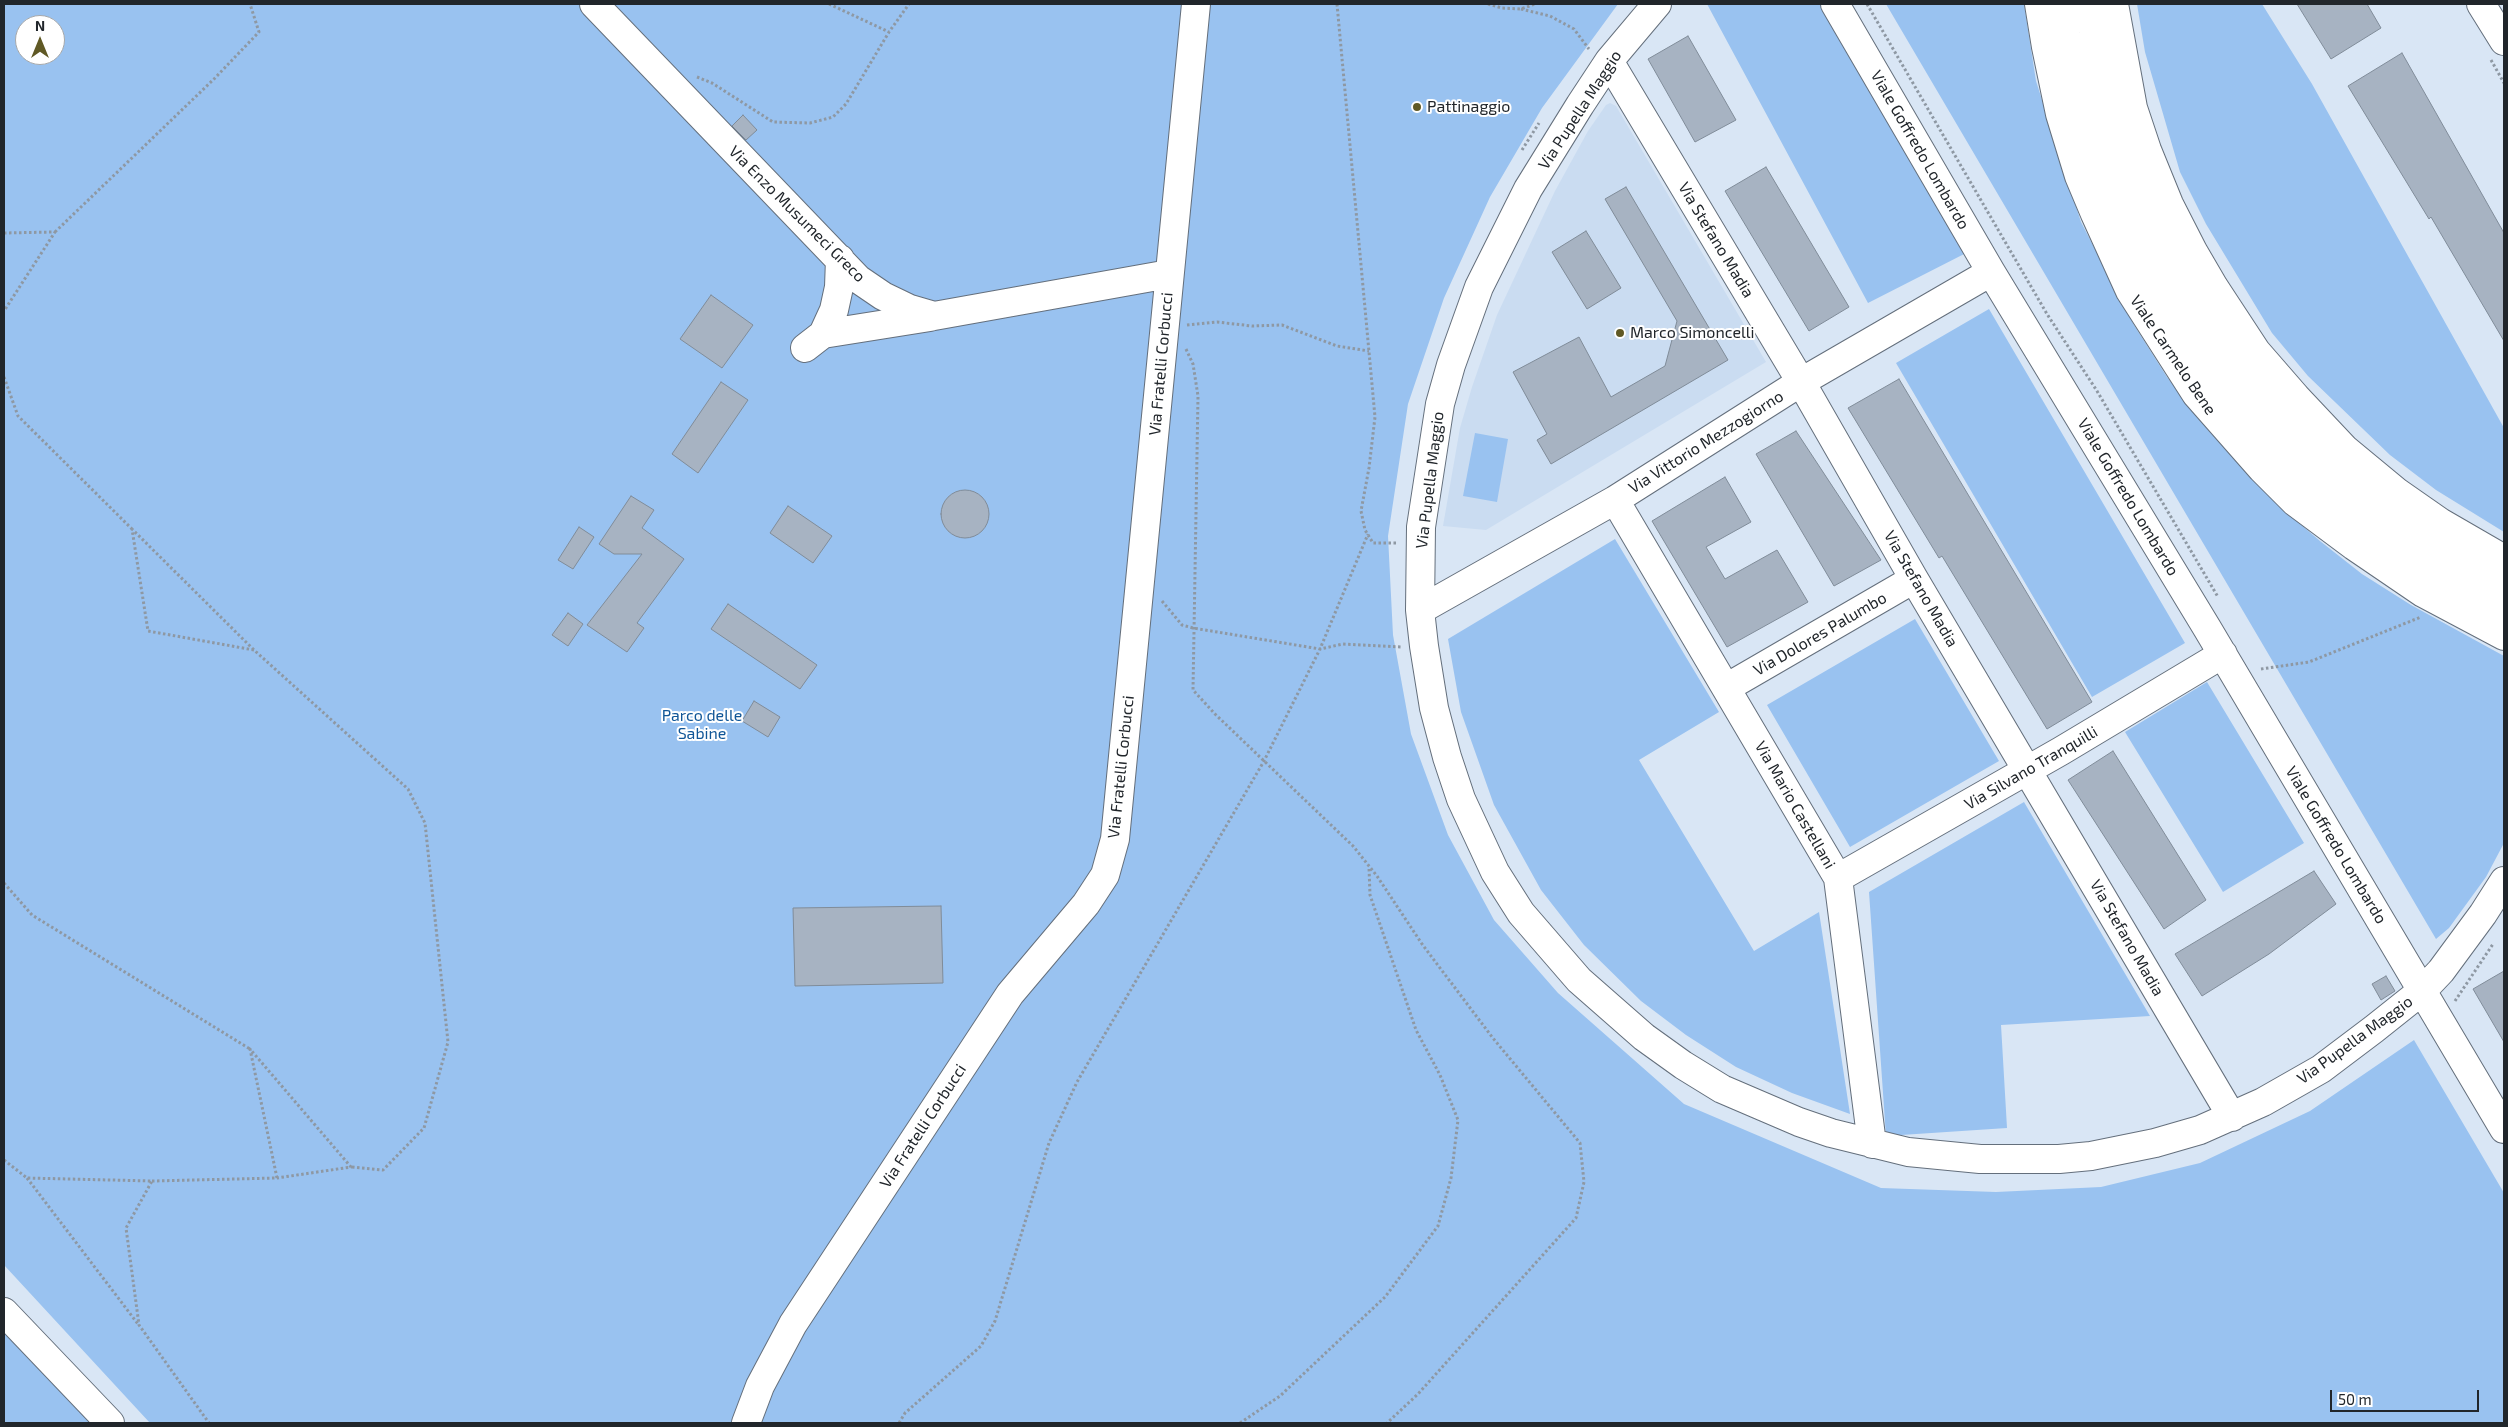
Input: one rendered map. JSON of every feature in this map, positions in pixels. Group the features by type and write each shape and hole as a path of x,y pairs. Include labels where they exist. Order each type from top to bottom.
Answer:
{"street":[{"name":"Via Enzo Musumeci Greco","path":"594,4 858,278 883,296 910,309 934,316 1169,274"},
{"name":"Via Fratelli Corbucci","path":"746,1423 760,1386 793,1324 1010,994 1086,904 1105,874 1115,839 1139,589 1170,321 1169,274 1196,4"},
{"name":"Via Pupella Maggio","path":"1657,4 1595,52 1479,287 1451,365 1440,404 1433,443 1404,543 1420,610 1434,708 1461,799 1495,872 1521,913 1579,980 1631,1026 1683,1065 1714,1084 1799,1122 1872,1144 1908,1152 1980,1159 2059,1159 2109,1153 2155,1143 2200,1130 2263,1102 2321,1069 2423,990 2441,971 2504,881"},
{"name":"Viale Goffredo Lombardo","path":"1834,4 1991,272 2222,654 2504,1129"},
{"name":"Viale Carmelo Bene","path":"2039,4 2054,88 2066,135 2095,214 2130,291 2179,370 2212,415 2295,502 2354,546 2444,606 2504,636"},
{"path":"2481,4 2504,42"},
{"name":"Viale Carmelo Bene","path":"2097,5 2146,150 2180,226 2214,287 2256,351 2296,398 2345,448 2397,492 2440,522 2504,559"},
{"name":"Viale Carmelo Bene","path":"2097,5 2097,54 2120,143 2141,197 2165,250 2200,314 2251,385 2318,456 2360,505 2430,568 2504,609"},
{"name":"Viale Carmelo Bene","path":"2060,8 2074,70 2100,164 2118,211 2143,264 2171,314 2206,367 2254,426 2310,484 2360,505 2504,582"},
{"name":"Via Stefano Madia","path":"1595,52 1801,382 1914,579 2232,1117"},
{"path":"840,260 839,287 834,310 814,341 934,316"},
{"name":"Via Vittorio Mezzogiorno","path":"1420,610 1615,500 1801,382 1991,272"},
{"path":"2354,546 2360,505 2397,492"},
{"name":"Via Mario Castellani","path":"1615,500 1838,878 1872,1144"},
{"name":"Via Dolores Palumbo","path":"1726,688 1914,579"},
{"name":"Via Silvano Tranquilli","path":"1838,878 2028,770 2222,654"},
{"path":"4,1312 110,1423"}],"path":[{"path":"4,311 55,232 214,79 259,32 250,4"},
{"path":"829,4 889,32"},
{"path":"670,83 680,76 695,76 712,83 773,122 810,123 832,117 846,104 889,32 910,4"},
{"path":"1337,4 1375,417 1361,512 1373,543 1404,543"},
{"path":"1488,4 1550,16 1574,28 1595,52"},
{"path":"1521,9 1535,4"},
{"path":"1518,158 1541,120"},
{"path":"4,233 55,232"},
{"path":"1170,321 1196,326 1217,322 1252,326 1282,325 1337,346 1369,351"},
{"path":"1170,321 1193,364 1198,396 1193,690 1353,846 1369,866 1422,944 1492,1037 1580,1143 1584,1182 1576,1218 1418,1394 1387,1423"},
{"path":"4,377 18,416 254,650 408,789 425,823 448,1042 424,1128 383,1170 352,1167 278,1178 152,1181 27,1178"},
{"path":"132,529 148,631 254,650"},
{"path":"899,1423 905,1413 981,1346 995,1321 1049,1143 1077,1082 1264,760 1320,649 1368,534"},
{"path":"1139,589 1159,598 1182,625 1194,628 1320,649 1343,644 1402,649 1401,638"},
{"path":"2261,669 2308,662 2403,626 2444,606"},
{"path":"1240,1423 1280,1396 1386,1297 1438,1226 1451,1178 1458,1120 1440,1076 1416,1030 1370,895 1369,866"},
{"path":"4,883 32,915 250,1050 352,1167"},
{"path":"2436,1013 2456,1000 2495,941"},
{"path":"250,1050 278,1178"},
{"path":"4,1160 27,1178 139,1325 209,1423"},
{"path":"139,1325 126,1228 152,1181"}],"shaded area":[{"name":"Marco Simoncelli","path":"1610,103 1616,106 1766,362 1486,530 1443,526 1460,428 1497,315 1555,191 1588,131 1606,105"}],"green space":[{"name":"Parco delle Sabine","path":"4,4 1618,4 1542,108 1490,197 1444,298 1408,404 1388,536 1393,635 1411,734 1448,835 1494,920 1558,993 1684,1104 1881,1188 1996,1192 2101,1187 2200,1163 2310,1111 2414,1040 2504,1193 2504,1423 150,1423 4,1265"},
{"path":"1707,4 1827,4 1970,251 1868,303"},
{"path":"1886,4 2024,4 2036,81 2081,222 2134,325 2167,377 2208,430 2278,505 2320,541 2362,574 2411,605 2504,656 2504,843 2486,877 2449,928 2436,939"},
{"path":"2137,4 2262,4 2312,84 2504,428 2504,532 2436,490 2390,455 2308,376 2272,333 2206,224 2180,172 2145,52"},
{"path":"1989,309 2185,643 2092,697 1896,363"},
{"path":"1475,433 1508,439 1497,502 1463,496"},
{"path":"1615,539 1719,712 1639,760 1754,951 1819,912 1850,1114 1792,1093 1736,1067 1686,1035 1641,1001 1584,945 1541,890 1494,805 1461,712 1448,639"},
{"path":"1915,619 1999,761 1850,847 1767,705"},
{"path":"2207,682 2304,843 2223,892 2125,732"},
{"path":"2024,802 2150,1016 2001,1025 2007,1128 1886,1136 1869,892"},
{"path":"4,1331 93,1423 4,1423"}],"building":[{"path":"2297,4 2367,4 2381,28 2331,59"},
{"path":"1688,36 1736,120 1695,142 1648,59"},
{"path":"2402,53 2504,233 2504,341 2431,217 2429,219 2348,86"},
{"path":"743,115 757,130 746,140 732,126"},
{"path":"1766,167 1849,307 1809,331 1725,191"},
{"path":"1626,187 1728,360 1551,464 1537,440 1547,434 1513,372 1579,337 1611,397 1665,366 1677,321 1605,199"},
{"path":"1586,231 1621,288 1587,309 1552,252"},
{"path":"711,295 753,325 722,368 680,339"},
{"path":"1899,379 2092,702 2047,729 1942,556 1939,558 1848,408"},
{"path":"721,382 748,400 698,473 672,454"},
{"path":"1796,431 1881,560 1834,586 1756,454"},
{"path":"1725,477 1751,522 1706,547 1725,579 1777,550 1808,602 1727,647 1652,521"},
{"path":"960,490 970,490 982,497 989,509 989,519 982,531 970,538 960,538 952,534 945,527 941,519 941,509 945,501 952,494"},
{"path":"631,496 654,510 642,528 684,559 637,623 644,628 627,652 587,625 642,554 614,554 599,544"},
{"path":"788,506 832,536 813,563 770,533"},
{"path":"579,527 594,537 573,569 558,560"},
{"path":"728,604 817,665 800,689 711,629"},
{"path":"568,613 583,624 568,646 552,635"},
{"path":"754,701 780,717 768,737 742,721"},
{"path":"2113,751 2206,900 2164,929 2068,780"},
{"path":"2314,871 2336,904 2269,954 2202,996 2175,954"},
{"path":"941,906 943,983 795,986 793,908"},
{"path":"2504,971 2504,1042 2473,989"},
{"path":"2386,976 2395,991 2381,1000 2372,984"}],"place":[{"name":"Pattinaggio","path":"1417,107"},
{"name":"Marco Simoncelli","path":"1620,333"}]}
